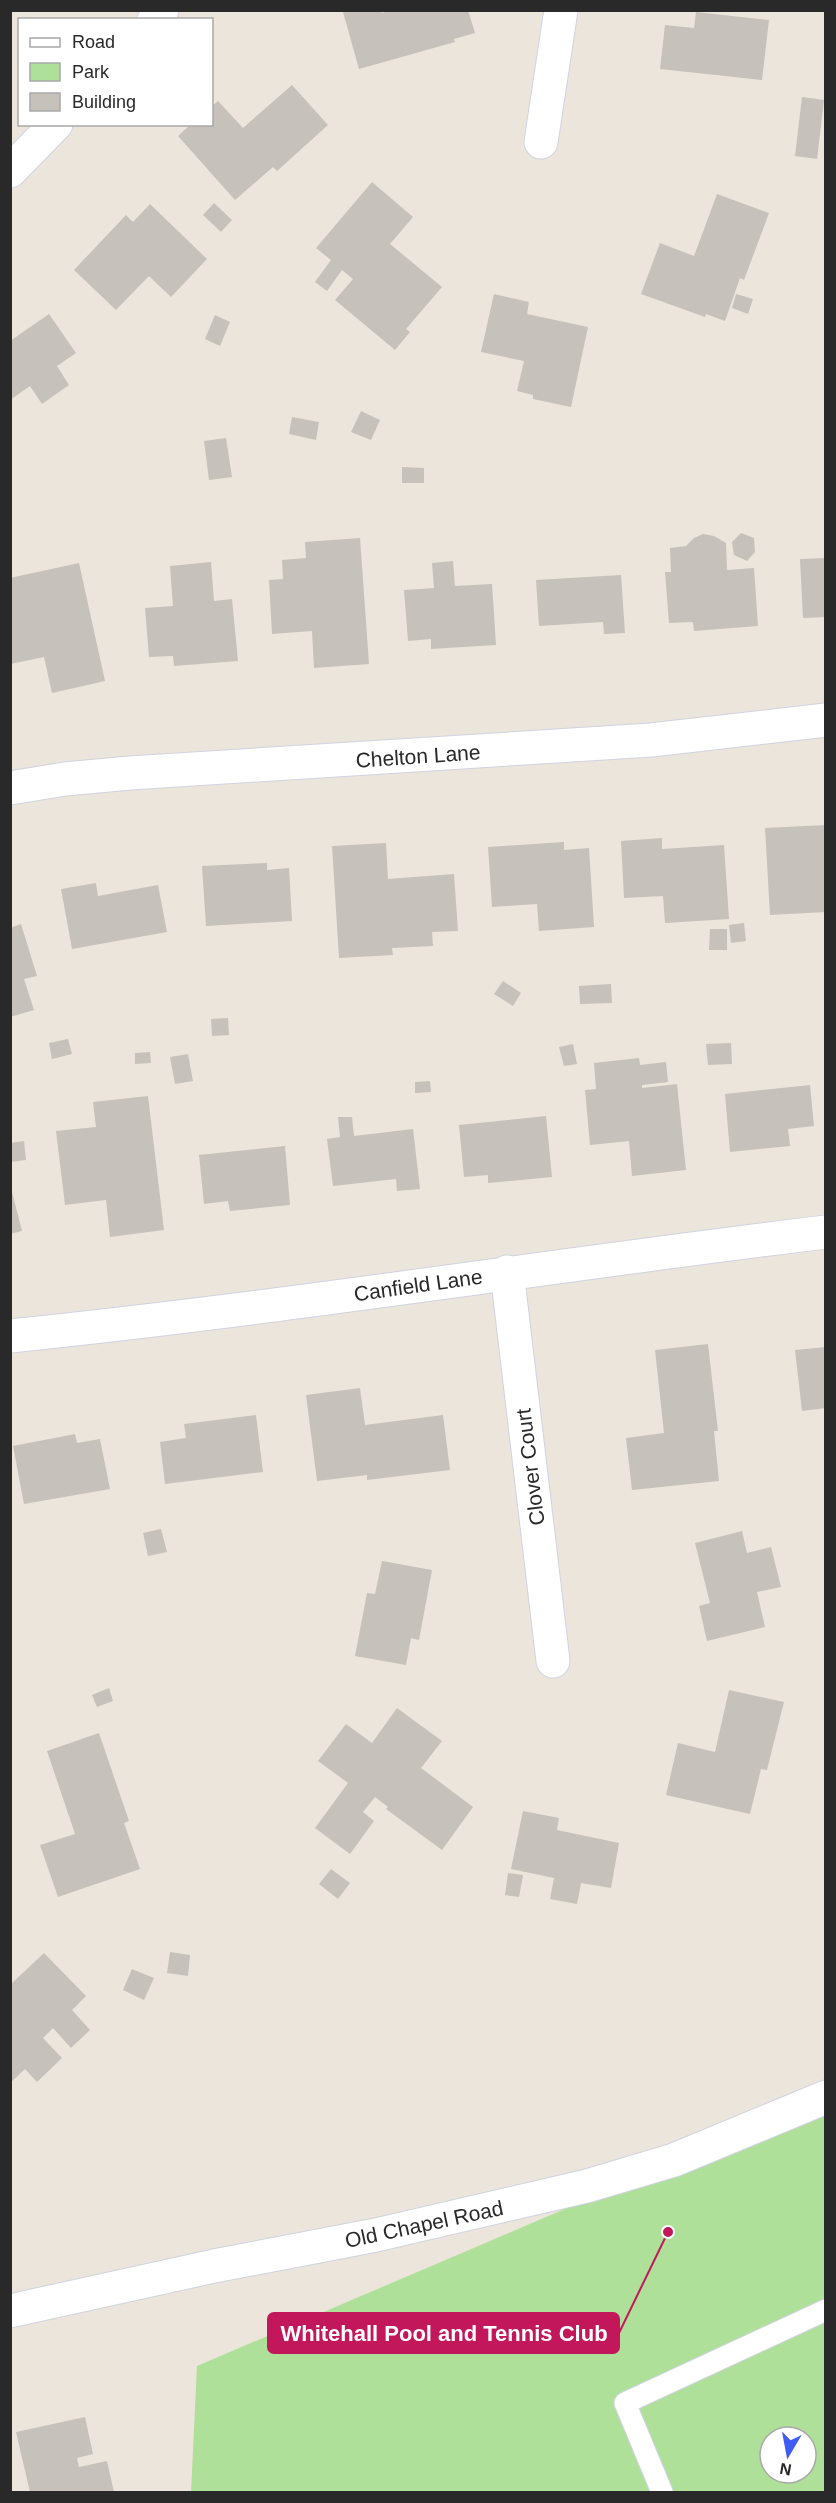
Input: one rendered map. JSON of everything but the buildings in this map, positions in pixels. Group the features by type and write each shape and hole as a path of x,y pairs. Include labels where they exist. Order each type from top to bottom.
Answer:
{"street":[{"path":"542,142 561,10"},
{"path":"10,171 54,126"},
{"name":"Chelton Lane","path":"10,788 65,779 142,772 651,740 825,720"},
{"name":"Canfield Lane","path":"10,1336 376,1292 507,1272 825,1232"},
{"name":"Clover Court","path":"507,1272 553,1661"},
{"name":"Old Chapel Road","path":"10,2311 214,2266 376,2235 588,2186 674,2160 825,2097"}],"lane":[{"path":"662,2493 625,2403 825,2310"}],"green space":[{"path":"825,2098 825,2492 191,2492 197,2366"}],"place":[{"name":"Whitehall Pool and Tennis Club","path":"668,2232"}]}
